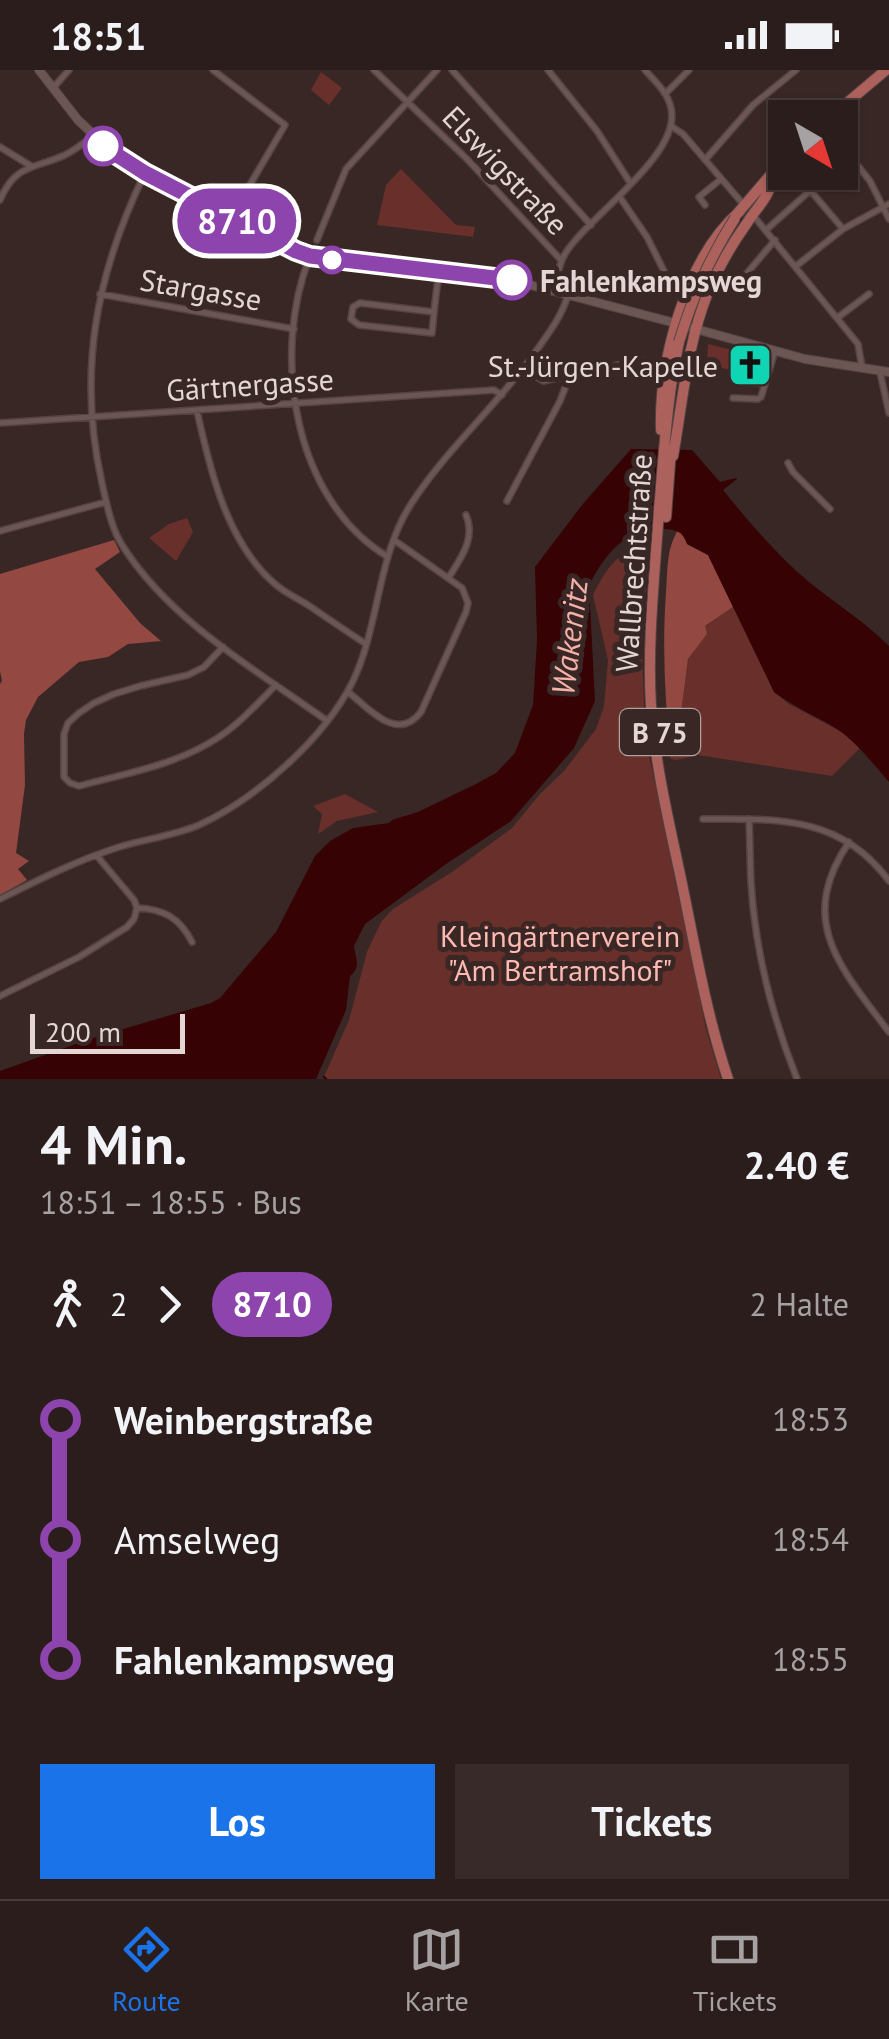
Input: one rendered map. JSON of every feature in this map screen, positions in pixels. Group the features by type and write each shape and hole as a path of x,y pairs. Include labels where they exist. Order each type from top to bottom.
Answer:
{"main road":[{"path":"38,70 92,136 112,152 230,218 310,256 511,280 775,352 884,371"},
{"path":"852,100 887,73"},
{"path":"858,100 887,73"},
{"name":"B 75","path":"682,341 712,268 744,212 768,180"},
{"name":"B 75","path":"744,212 768,187"},
{"path":"744,212 696,330 682,341 676,323 690,285 710,246 731,218 744,212"},
{"name":"Wallbrechtstraße","path":"682,341 658,572 656,681 662,754 731,1079"}],"street":[{"path":"52,88 70,70"},
{"path":"214,70 285,125 230,218"},
{"name":"Elswigstraße","path":"374,70 467,159 561,260"},
{"path":"317,240 343,174 437,70"},
{"path":"452,70 591,225"},
{"path":"548,70 597,132 630,184"},
{"path":"554,291 568,248 662,148 671,126 672,110 666,94 645,70"},
{"path":"666,94 689,70"},
{"path":"705,160 753,105 796,70"},
{"path":"671,126 684,134 744,212 775,240 858,344 862,367"},
{"path":"0,200 14,176 65,155 92,136"},
{"path":"0,147 31,166"},
{"path":"858,166 885,205 889,218"},
{"path":"145,173 121,224 100,294 92,353 92,418 97,460 115,532 126,552 174,607 222,647 326,720"},
{"path":"705,205 699,196 720,179"},
{"path":"766,230 810,190 843,230"},
{"path":"619,196 647,237 668,279 676,286"},
{"path":"796,266 843,230 885,205"},
{"path":"737,286 775,240"},
{"path":"310,256 296,302 292,363 308,450 348,525 388,558"},
{"path":"434,312 360,303 353,307 351,318 359,324 432,332 434,312 438,272"},
{"name":"Stargasse","path":"100,294 294,329"},
{"path":"837,318 869,294"},
{"path":"0,900 96,856 186,830 236,805 280,770 326,720 355,677 388,558 411,503 524,368 558,321 568,295"},
{"path":"733,398 761,396 775,352"},
{"path":"524,368 543,381 641,360"},
{"path":"884,371 889,413"},
{"path":"508,501 570,375"},
{"name":"Gärtnergasse","path":"0,423 494,390 502,394"},
{"path":"197,410 214,482 248,552 281,589 366,644"},
{"path":"788,463 830,509"},
{"path":"0,531 106,502"},
{"path":"450,577 468,542 470,523 466,515"},
{"path":"347,692 386,721 408,724 417,717 428,697 468,603 462,588 450,577 394,540"},
{"path":"222,647 204,667 188,676 114,694 79,713 68,723 64,734 64,778 79,786 160,765 193,752 221,736 276,685"},
{"path":"703,819 778,820 824,829 868,856 889,881"},
{"path":"749,819 751,884 762,964 775,1019 798,1079"},
{"path":"850,842 830,876 825,922 836,956 889,1032"},
{"path":"0,996 79,957 134,919 138,908 134,900 96,856"},
{"path":"138,908 166,913 192,942"}],"green space":[{"path":"321,72 342,88 329,105 311,90"},
{"path":"401,169 456,225 475,227 473,237 377,225 386,185"},
{"path":"708,344 766,359 761,388 746,385 744,377 732,370 707,365"},
{"path":"187,518 193,532 176,561 149,538 169,524"},
{"name":"Kleingärtnerverein \"Am Bertramshof\"","path":"651,528 642,646 649,755 706,1029 721,1079 323,1079 349,1020 367,952 381,922 393,909 512,828 596,729 604,706 608,660 593,595 614,562 633,550 629,537"},
{"path":"733,607 774,692 842,732 860,748 832,776 698,755 671,759 688,659 707,634 704,627"},
{"path":"345,794 378,812 337,821 318,834 322,814 313,806"}],"shaded area":[{"path":"678,530 687,544 708,555 733,607 705,626 707,634 688,659 671,759 665,613 668,560"},
{"path":"114,540 120,552 95,569 140,623 161,641 128,644 108,657 79,662 38,697 26,720 24,734 25,785 16,853 29,861 18,869 27,880 0,895 0,574"}],"water":[{"name":"Wakenitz","path":"631,449 692,450 720,482 736,478 723,490 764,538 809,582 889,646 889,782 844,734 774,692 708,555 687,544 675,530 638,532 609,554 589,586 595,701 574,748 511,821 365,924 354,946 357,965 350,976 346,1010 316,1079 0,1079 0,1071 220,998 276,932 315,856 330,841 353,828 389,823 418,812 496,773 515,753 533,705 537,640 535,567"}],"bus line":[{"name":"8710","path":"103,146 145,173 310,256 512,280"}],"place":[{"name":"Fahlenkampsweg","path":"512,280"},
{"name":"St.-Jürgen-Kapelle","path":"750,365"}]}
